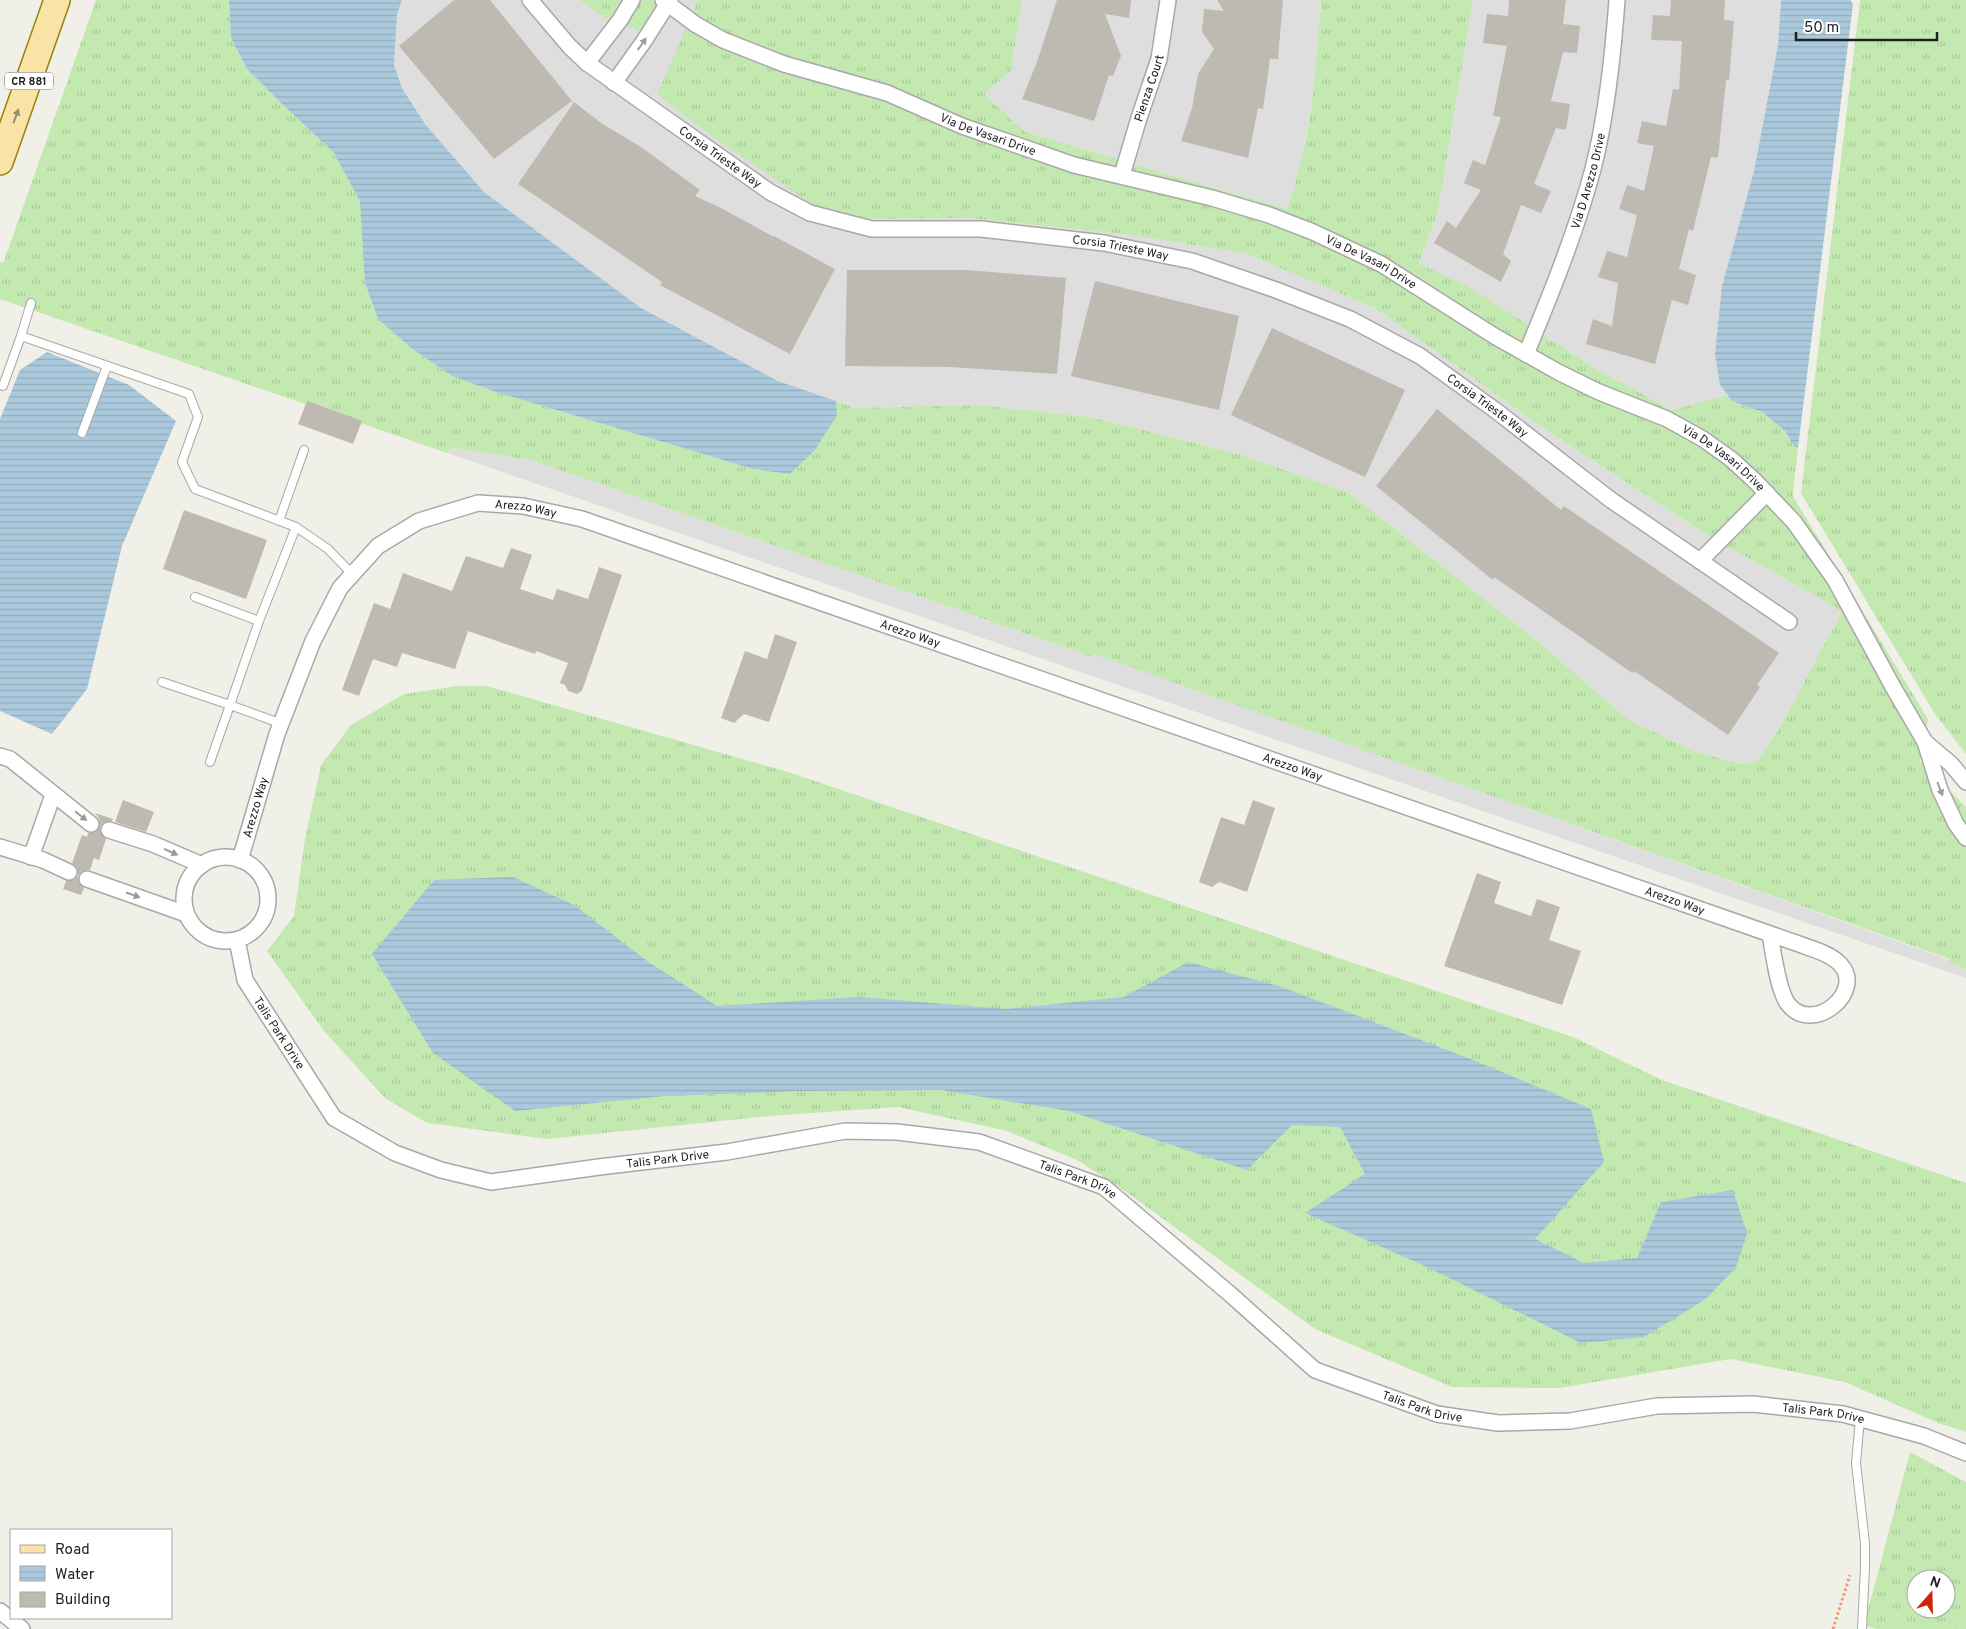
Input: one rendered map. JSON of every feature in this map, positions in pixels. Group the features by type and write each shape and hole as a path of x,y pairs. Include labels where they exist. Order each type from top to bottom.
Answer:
{"main road":[{"name":"CR 881","path":"0,162 58,0"}],"street":[{"name":"Corsia Trieste Way","path":"530,0 570,48 587,63 770,192 810,213 872,229 981,229 1104,243 1192,261 1276,290 1350,319 1420,356 1495,410 1611,500 1789,622"},
{"path":"587,63 620,20 632,0"},
{"name":"Pienza Court","path":"1122,175 1159,59 1168,0"},
{"name":"Via D Arezzo Drive","path":"1526,354 1549,299 1581,208 1593,167 1614,44 1616,0"},
{"path":"614,83 644,41 667,1"},
{"name":"Via De Vasari Drive","path":"667,1 695,24 724,40 784,64 887,94 962,126 1037,153 1212,198 1269,215 1313,232 1381,264 1526,354 1599,392 1667,419 1703,439 1731,459 1794,522 1835,580 1893,687 1926,742 1940,790 1956,824 1966,838"},
{"path":"1700,561 1767,494"},
{"name":"Arezzo Way","path":"240,860 282,724 314,641 340,588 378,546 419,521 478,503 523,506 582,519 1770,934 1828,956 1840,964 1846,976 1845,989 1838,1003 1829,1010 1813,1015 1800,1012 1788,1004 1782,991 1770,934"},
{"name":"Via De Vasari Drive","path":"1926,742 1951,764 1966,782"},
{"path":"0,756 10,759 91,824"},
{"path":"31,856 53,795"},
{"path":"109,830 153,844 202,865"},
{"path":"0,847 31,856 70,872"},
{"path":"214,859 240,860 252,866 261,876 267,888 268,901 265,914 259,926 237,940 224,941 207,936 193,925 186,914 184,900 186,887 192,874 202,865 214,859"},
{"path":"87,879 186,914"},
{"name":"Talis Park Drive","path":"237,940 246,980 334,1118 395,1153 441,1170 491,1182 727,1152 844,1131 897,1132 979,1142 1104,1187 1230,1294 1315,1370 1437,1414 1498,1424 1570,1421 1657,1406 1753,1404 1843,1414 1924,1436 1966,1453"},
{"path":"0,1611 22,1629"}],"lane":[{"path":"3,386 31,303"},
{"path":"21,336 189,394 198,417 182,462 195,489 296,527 328,549 352,574"},
{"path":"82,433 107,366"},
{"path":"279,521 304,450"},
{"path":"210,762 259,621 296,527"},
{"path":"194,598 259,621"},
{"path":"162,682 282,724"},
{"path":"1860,1419 1856,1463 1865,1542 1862,1629"}],"path":[{"path":"1833,1629 1852,1570 1865,1542"}],"shaded area":[{"path":"402,0 579,0 612,23 666,0 698,0 658,95 871,219 967,218 1124,234 1244,253 1375,308 1533,421 1704,533 1842,611 1782,724 1757,762 1740,764 1693,751 1629,720 1535,639 1349,493 1239,454 1090,417 979,405 855,408 778,381 641,308 484,192 425,124 402,88 394,65 397,14"},
{"path":"1022,0 1321,0 1316,73 1299,178 1288,209 1025,132 984,94 1011,71"},
{"path":"1473,0 1781,0 1778,45 1754,171 1722,286 1720,385 1727,395 1672,410 1589,365 1419,264 1438,211"},
{"path":"452,448 531,460 1092,657 1093,653 1950,960 1949,963 1966,969 1966,978 447,453"}],"green space":[{"path":"96,0 229,0 231,38 247,69 334,153 361,201 365,283 378,319 411,348 452,376 496,392 753,469 790,474 837,415 836,401 855,408 979,405 1090,417 1239,454 1349,493 1535,639 1629,720 1693,751 1740,764 1757,762 1782,724 1842,611 1704,533 1533,421 1375,308 1244,253 1124,234 967,218 871,219 819,209 720,142 657,95 698,0 1022,0 1011,71 984,94 1025,132 1287,209 1302,158 1307,132 1321,0 1473,0 1438,211 1419,264 1470,287 1589,365 1672,410 1727,395 1732,401 1762,412 1785,431 1794,446 1798,448 1794,498 1928,719 1920,761 1966,807 1966,969 1949,963 1950,959 1094,654 1092,657 531,460 452,448 447,453 0,299 0,263 4,261"},
{"path":"579,0 666,0 644,31 612,23"},
{"path":"1860,0 1966,0 1966,754 1935,714 1801,493"},
{"path":"457,686 487,686 788,772 1573,1037 1662,1080 1966,1183 1966,1432 1938,1423 1845,1382 1731,1359 1559,1388 1452,1387 1315,1329 1125,1191 1077,1160 1007,1131 898,1107 769,1116 547,1139 427,1123 385,1098 324,1031 267,951 294,916 305,839 321,765 351,725 404,694"},
{"path":"1910,1452 1966,1482 1966,1629 1876,1629 1864,1625"}],"water":[{"path":"229,0 402,0 397,14 394,65 402,88 425,124 484,192 641,308 778,381 836,401 837,415 815,450 790,474 753,469 496,392 452,376 411,348 378,319 365,283 360,201 334,153 247,69 231,38"},
{"path":"1781,0 1850,0 1853,4 1798,448 1794,446 1785,431 1762,412 1732,401 1720,385 1715,354 1722,286 1754,171 1778,45"},
{"path":"47,352 129,385 176,421 122,546 87,689 52,734 0,711 0,419 20,370"},
{"path":"513,877 574,905 647,961 717,1006 859,997 1006,1009 1124,997 1188,962 1279,986 1468,1058 1591,1109 1604,1162 1535,1239 1584,1263 1637,1258 1661,1202 1733,1190 1747,1234 1736,1267 1706,1299 1644,1337 1581,1343 1425,1266 1305,1213 1365,1174 1340,1127 1292,1125 1247,1170 1069,1111 941,1090 802,1091 665,1096 515,1111 433,1053 372,954 434,880"}],"building":[{"path":"454,0 490,0 572,101 494,159 399,46"},
{"path":"1057,0 1131,0 1129,18 1105,14 1121,56 1113,76 1109,75 1094,121 1022,99 1037,62"},
{"path":"1217,0 1283,0 1278,59 1270,59 1263,109 1258,108 1248,158 1181,141 1192,108 1198,74 1214,49 1202,32 1204,9 1224,11"},
{"path":"1509,0 1566,0 1563,24 1580,26 1577,53 1563,52 1551,101 1570,104 1566,130 1556,128 1534,184 1551,191 1541,213 1521,205 1503,254 1511,261 1501,282 1434,243 1447,221 1456,228 1481,190 1464,183 1473,160 1485,165 1501,117 1493,116 1507,46 1483,43 1487,14 1508,16"},
{"path":"1671,0 1725,0 1724,20 1734,21 1729,80 1726,80 1718,158 1711,157 1693,231 1689,229 1679,269 1696,275 1688,305 1672,300 1655,364 1586,344 1593,319 1612,326 1618,283 1598,277 1607,251 1627,257 1637,215 1619,209 1627,185 1644,191 1654,146 1637,143 1642,121 1666,126 1673,89 1679,90 1682,41 1651,40 1653,15 1670,16"},
{"path":"574,102 601,123 641,147 700,190 695,196 835,269 790,354 660,285 662,282 518,184"},
{"path":"847,270 966,270 1066,278 1057,374 950,367 845,366"},
{"path":"1095,281 1239,316 1219,410 1071,376"},
{"path":"1272,328 1405,390 1365,477 1231,415"},
{"path":"307,401 362,421 353,444 298,424"},
{"path":"1437,409 1561,510 1564,506 1779,653 1757,685 1760,687 1728,735 1634,671 1632,673 1494,577 1493,580 1376,486"},
{"path":"184,510 267,540 246,599 163,569"},
{"path":"511,548 532,555 520,589 553,600 557,589 588,599 599,567 622,575 582,691 577,694 568,691 565,685 560,683 568,663 536,651 535,654 468,631 455,669 402,653 397,667 373,659 359,696 342,690 374,603 390,609 403,573 452,591 466,556 503,568"},
{"path":"775,634 797,642 769,722 744,714 734,723 721,718 745,651 767,659"},
{"path":"123,800 154,812 146,832 115,822"},
{"path":"1253,800 1275,808 1247,892 1219,882 1212,887 1199,882 1221,817 1244,825"},
{"path":"95,813 113,819 103,823 100,827 100,832 106,839 99,860 94,858 90,870 85,870 78,875 77,867 72,863 82,835 87,837 88,833 95,832 100,826 100,820"},
{"path":"1477,873 1501,882 1494,903 1531,916 1537,899 1560,907 1549,940 1581,951 1562,1005 1444,966"},
{"path":"78,875 78,881 84,888 81,895 63,889 66,881 74,880"}]}
